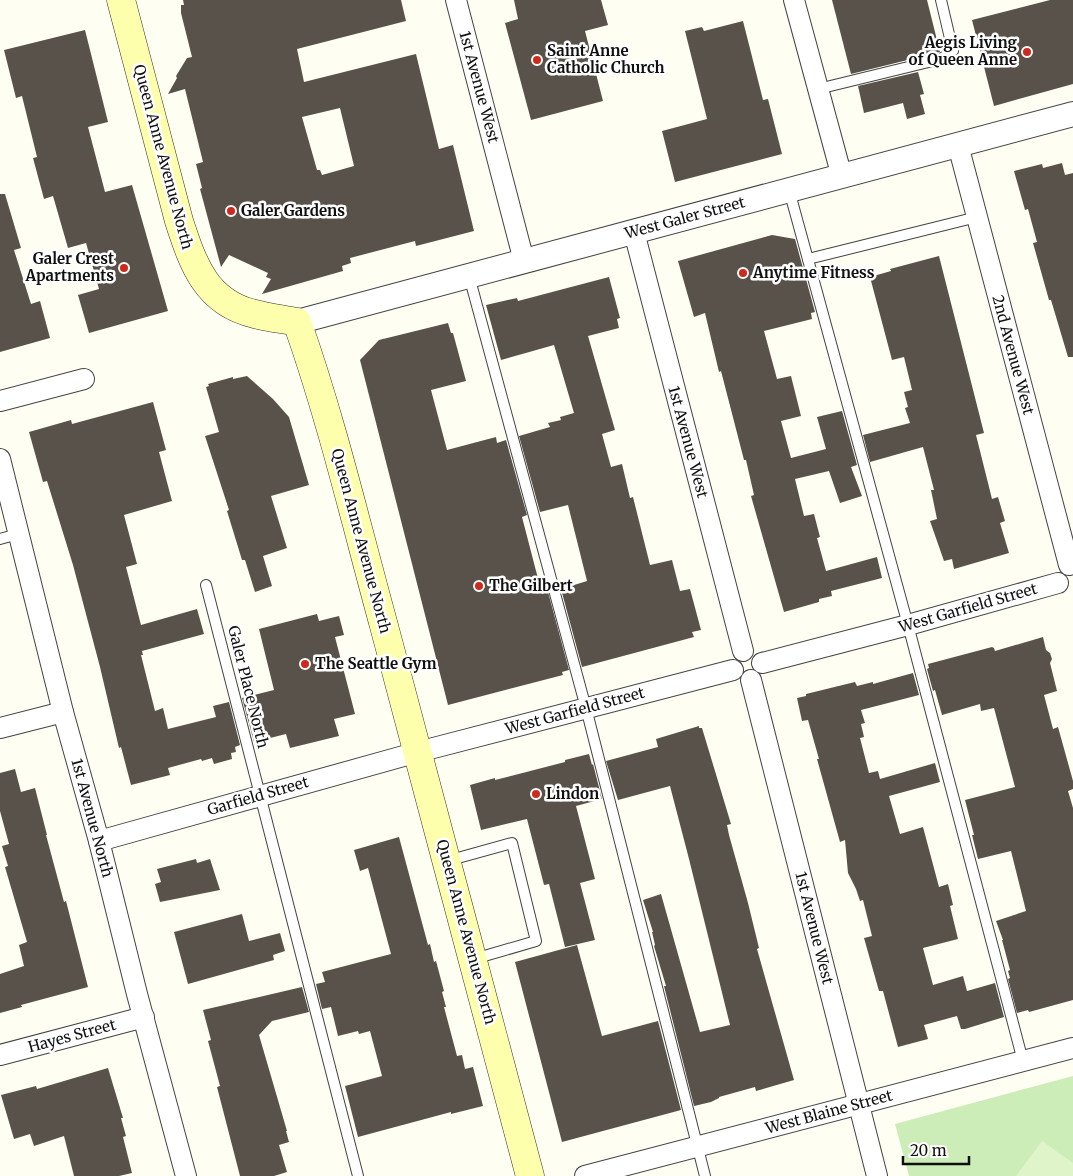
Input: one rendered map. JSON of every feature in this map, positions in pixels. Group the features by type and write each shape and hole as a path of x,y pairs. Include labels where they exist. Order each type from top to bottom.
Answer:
{"main road":[{"name":"Queen Anne Avenue North","path":"120,0 179,221 188,251 198,274 214,293 233,306 253,314 297,322 330,427 530,1176"}],"street":[{"name":"1st Avenue West","path":"456,0 524,262"},
{"path":"794,0 842,177"},
{"name":"West Galer Street","path":"297,322 1073,114"},
{"name":"2nd Avenue West","path":"958,146 1071,565"},
{"name":"1st Avenue West","path":"634,232 743,651"},
{"path":"0,401 84,379"},
{"name":"1st Avenue North","path":"0,460 9,537 63,712 99,841 186,1176"},
{"path":"1066,588 1060,572 1071,565"},
{"name":"West Garfield Street","path":"762,663 908,625 1066,588"},
{"path":"743,651 756,654 762,663 760,673 750,680 739,678 733,670 734,658 743,651"},
{"name":"West Garfield Street","path":"418,752 733,670"},
{"name":"1st Avenue West","path":"750,680 877,1176"},
{"path":"0,728 63,712"},
{"name":"Garfield Street","path":"99,841 418,752"},
{"name":"Hayes Street","path":"0,1055 144,1017"},
{"name":"West Blaine Street","path":"585,1176 1073,1048"}],"lane":[{"path":"818,89 941,58 953,51 941,0"},
{"path":"789,190 908,625 1023,1062"},
{"path":"808,258 977,216"},
{"path":"469,276 586,708 705,1176"},
{"name":"Galer Place North","path":"206,585 358,1176"},
{"path":"447,861 512,843 536,941 473,960"}],"green space":[{"path":"1073,1076 1073,1176 909,1176 895,1124"},
{"path":"1042,1141 1073,1163 1073,1176 1016,1176"}],"building":[{"path":"183,0 401,0 406,21 297,49 304,82 416,54 439,149 453,145 474,231 416,246 415,241 350,258 351,263 342,266 343,271 262,294 271,279 266,277 268,273 229,255 221,267 200,189 202,188 196,164 203,162 185,89 168,94 187,58 192,57 181,13 181,5 184,5","holes":["340,108 354,166 322,175 320,170 317,170 302,117"]},
{"name":"Saint Anne Catholic Church","path":"514,0 601,0 608,25 585,31 603,101 531,120 505,23 518,19"},
{"path":"832,0 927,0 940,52 851,74"},
{"name":"Aegis Living of Queen Anne","path":"1050,0 1073,0 1073,84 994,106 972,20"},
{"path":"743,21 763,100 768,99 782,154 675,182 662,131 707,119 685,31 702,27 704,31"},
{"path":"85,30 108,122 88,127 105,192 132,185 168,311 89,333 78,295 99,289 86,243 68,248 53,196 44,199 33,158 37,157 22,96 16,98 4,50"},
{"path":"918,72 924,94 920,95 925,114 907,119 903,103 864,113 858,86"},
{"path":"1062,163 1065,175 1073,173 1073,357 1068,357 1051,300 1049,300 1033,243 1037,242 1028,209 1025,210 1014,171 1042,164 1043,168"},
{"path":"0,194 5,194 21,248 14,250 31,304 40,301 50,338 0,352"},
{"path":"772,235 795,239 815,312 811,313 812,319 764,331 777,379 791,376 801,416 781,421 791,458 826,449 817,417 842,411 857,465 851,467 862,496 840,503 829,471 795,479 804,516 814,514 820,537 817,538 826,571 877,557 882,578 831,591 832,596 819,599 819,602 784,612 751,496 754,495 746,460 744,460 721,371 719,372 705,313 694,317 678,261"},
{"path":"939,256 984,433 976,435 992,499 998,497 1005,521 1000,523 1009,553 954,569 952,559 944,561 930,521 937,519 931,490 934,490 923,447 870,462 863,435 910,423 905,408 908,407 904,392 912,390 904,357 892,360 870,277 891,271 890,269"},
{"path":"609,277 620,318 617,319 619,328 588,336 615,430 602,434 611,467 622,464 630,498 633,497 650,565 672,560 680,591 690,589 701,630 692,632 694,637 582,667 561,589 587,581 568,505 540,512 519,436 550,427 548,423 561,420 560,417 574,413 554,345 501,360 486,305 517,298 518,301"},
{"name":"The Gilbert","path":"448,323 451,333 453,333 466,381 431,390 447,450 496,437 497,443 506,440 527,515 522,517 542,594 548,592 569,670 562,672 563,675 448,705 360,360 379,340"},
{"path":"247,376 273,399 289,417 309,485 271,496 287,548 263,556 272,586 255,592 245,560 242,560 227,511 229,510 205,436 219,432 206,387 209,386 208,384 233,377 233,379"},
{"path":"153,402 166,450 159,452 172,501 124,515 137,564 126,567 141,625 197,609 204,634 142,651 143,655 141,655 155,711 163,708 168,729 216,717 213,706 229,702 240,745 235,747 236,752 231,753 232,759 214,764 212,758 202,761 201,759 168,768 170,775 131,785 121,747 119,748 73,565 47,481 43,482 29,432 71,420 72,424"},
{"name":"The Seattle Gym","path":"317,614 319,621 339,616 344,635 335,637 355,714 334,719 339,736 290,748 286,734 254,742 242,698 274,690 259,629"},
{"path":"1043,637 1046,650 1050,653 1052,659 1050,663 1057,691 1044,695 1053,729 1058,727 1073,781 1073,789 1068,791 1073,808 1073,1000 1029,1012 1028,1010 1017,1013 1008,979 1010,978 1008,971 1010,970 1003,940 996,921 1026,911 1011,851 978,859 965,800 1015,787 994,708 981,711 980,704 942,715 927,669 929,668 928,664 992,647 995,651"},
{"path":"913,673 919,695 861,710 865,723 861,724 864,737 860,738 869,773 878,771 880,779 935,763 940,782 889,796 900,834 923,827 939,887 948,884 953,905 950,906 958,939 923,948 933,985 963,976 967,991 995,983 1004,1017 965,1029 961,1029 957,1016 924,1025 928,1039 898,1047 883,991 879,991 864,938 872,936 863,900 860,901 848,873 845,840 840,842 808,720 802,721 797,698 855,682 857,686 873,682 873,684"},
{"path":"699,726 699,728 702,728 731,824 727,825 729,835 748,903 759,948 757,949 794,1080 756,1091 755,1087 694,1106 664,986 666,986 654,946 653,932 643,900 661,894 700,1032 730,1025 689,859 670,786 618,800 606,761 658,747 656,739"},
{"path":"589,754 602,799 576,806 595,879 580,883 595,940 565,947 549,884 544,885 527,819 481,830 470,785 565,762 565,760"},
{"path":"15,769 21,792 35,788 88,987 21,1005 22,1007 0,1013 0,974 24,966 19,945 27,942 5,867 8,866 2,846 9,844 0,811 0,773"},
{"path":"399,837 428,945 430,944 434,962 436,961 444,991 442,992 446,1007 444,1007 457,1056 462,1055 465,1069 473,1067 483,1106 451,1114 451,1112 358,1137 345,1086 382,1076 370,1031 359,1034 358,1031 338,1036 331,1007 322,1009 316,984 325,982 322,972 391,954 368,868 360,871 354,850"},
{"path":"196,859 197,863 210,859 220,890 160,902 155,884 161,882 157,869"},
{"path":"242,914 249,941 280,933 285,951 273,955 274,960 188,984 174,932"},
{"path":"577,945 602,1036 658,1021 681,1110 562,1142 515,962"},
{"path":"302,987 309,1012 272,1021 259,1035 287,1131 289,1142 279,1145 287,1172 274,1176 240,1176 217,1087 220,1086 208,1041 211,1040 203,1010"},
{"path":"108,1068 123,1118 121,1118 126,1136 123,1137 132,1173 119,1176 74,1176 64,1136 34,1146 30,1134 14,1139 1,1095 36,1086 37,1089"}],"place":[{"name":"Aegis Living of Queen Anne","path":"1027,52"},
{"name":"Saint Anne Catholic Church","path":"537,60"},
{"name":"Galer Gardens","path":"231,211"},
{"name":"Galer Crest Apartments","path":"124,268"},
{"name":"Anytime Fitness","path":"743,273"},
{"name":"The Gilbert","path":"479,586"},
{"name":"The Seattle Gym","path":"305,664"},
{"name":"Lindon","path":"536,794"}]}
